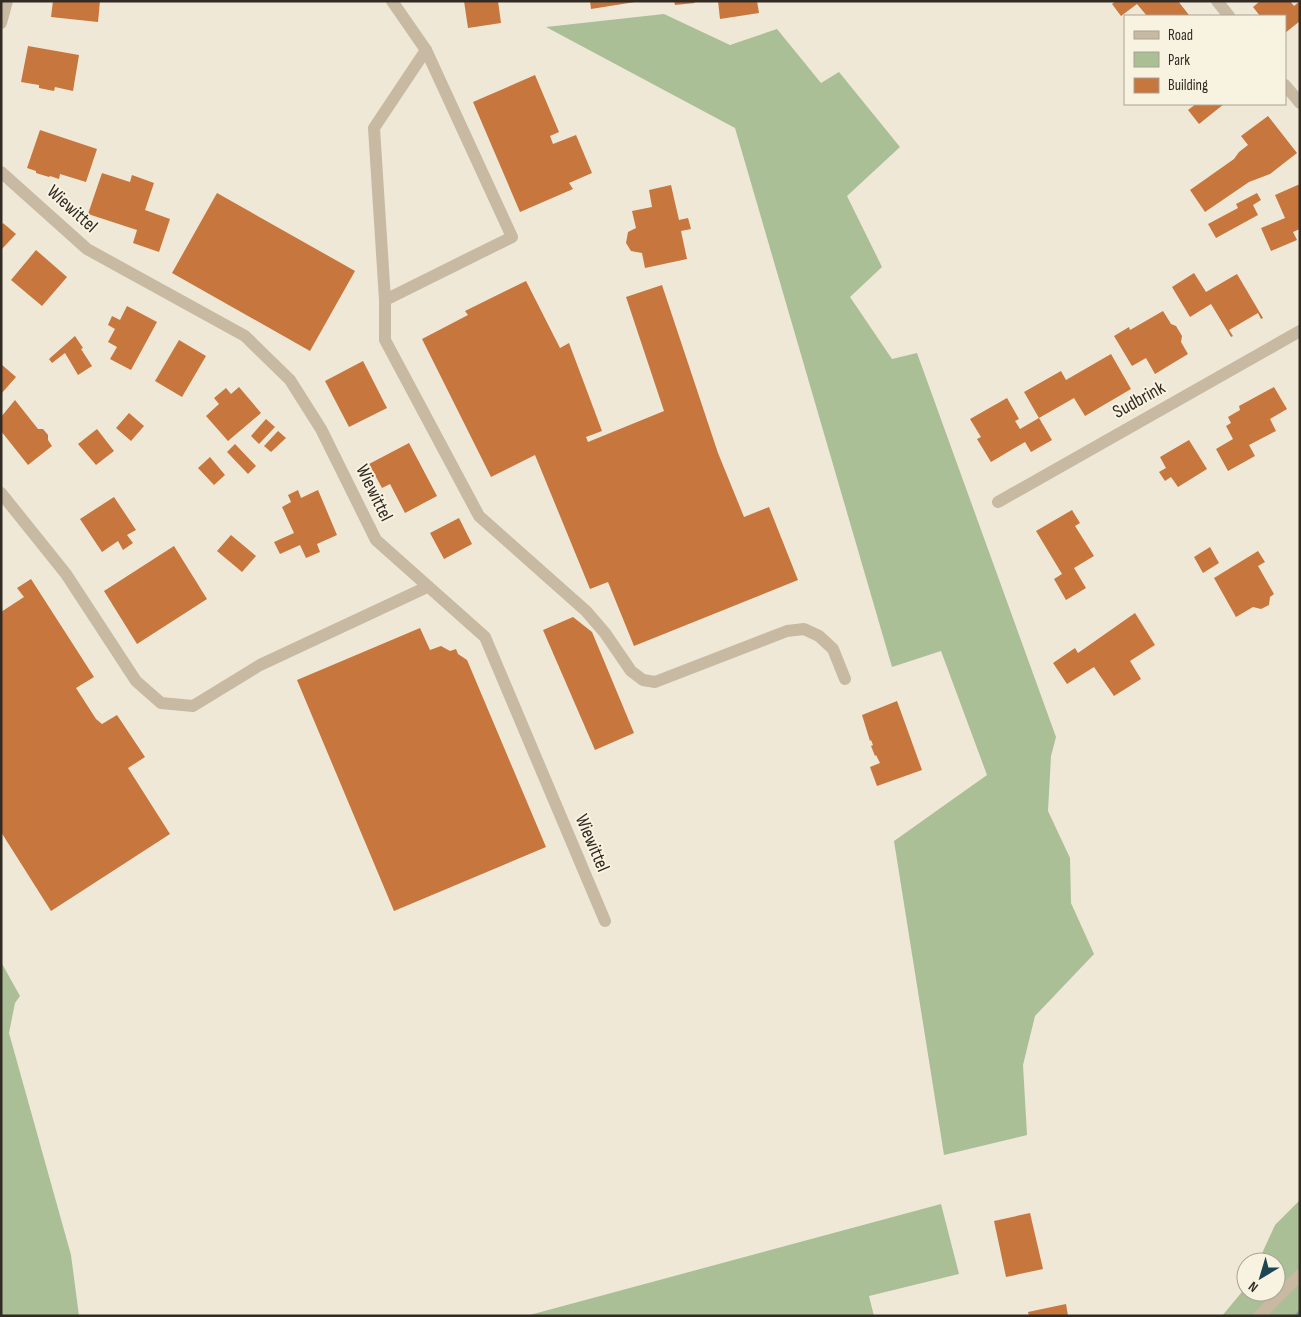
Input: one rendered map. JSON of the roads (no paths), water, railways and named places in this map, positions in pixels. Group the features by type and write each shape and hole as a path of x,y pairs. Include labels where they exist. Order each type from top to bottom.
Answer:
{"street":[{"path":"1,23 7,1"},
{"path":"385,300 512,237 426,50 392,1"},
{"path":"1217,1 1228,15"},
{"path":"426,50 374,128 385,300 385,340 479,516 586,611 605,633 631,670 643,680 655,682 787,631 804,629 819,636 833,649 845,679"},
{"path":"1286,86 1300,103"},
{"name":"Wiewittel","path":"1,172 87,249 245,336 290,380 321,429 376,540 484,637 606,922"},
{"name":"Sudbrink","path":"998,502 1300,331"},
{"path":"1,493 66,574 136,681 161,703 193,706 260,665 427,587"},
{"path":"1259,1316 1300,1275"}]}
